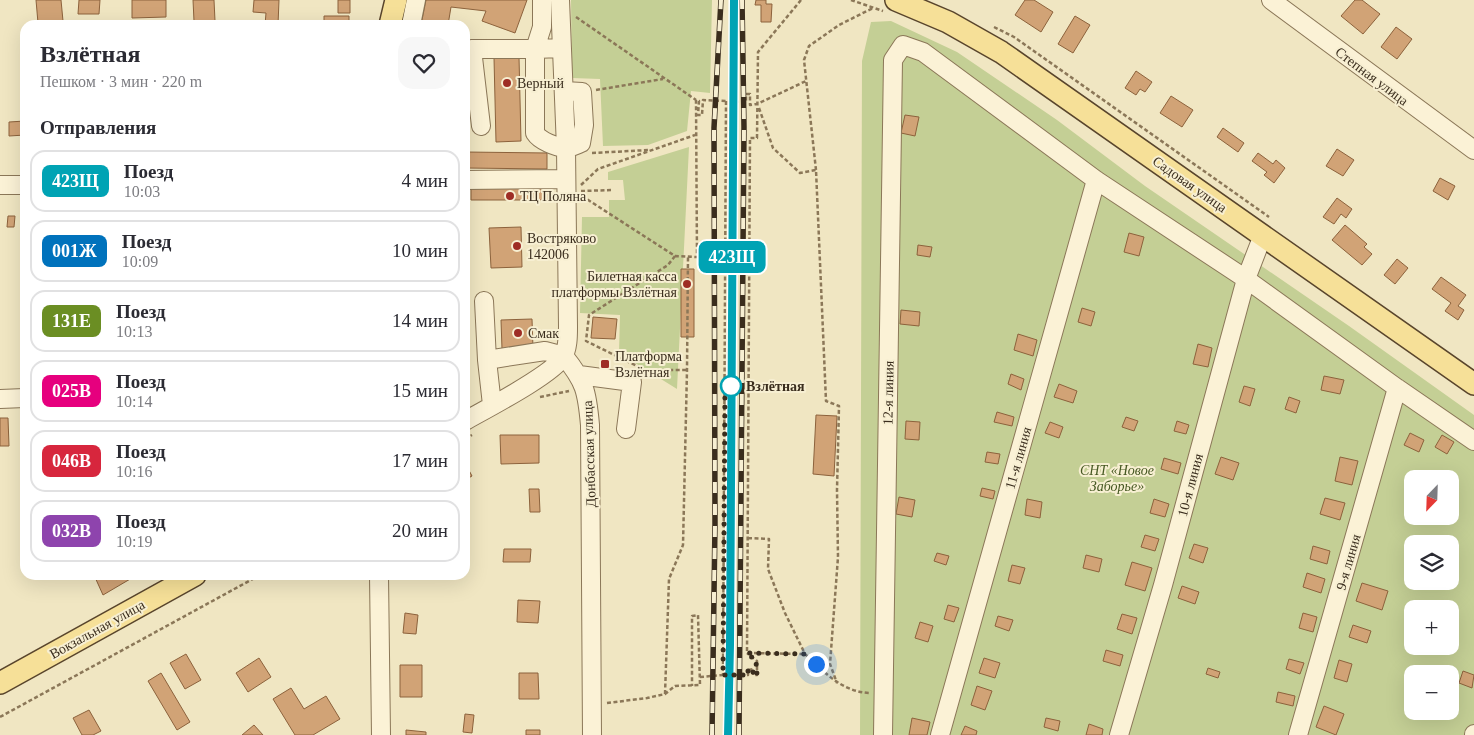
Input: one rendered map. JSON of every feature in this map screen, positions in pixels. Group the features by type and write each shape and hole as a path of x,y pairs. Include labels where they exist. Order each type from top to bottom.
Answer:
{"main road":[{"path":"379,0 381,20"},
{"path":"383,20 386,0"},
{"path":"391,20 396,0"},
{"name":"Садовая улица","path":"894,7 948,22 1001,52 1474,384"},
{"name":"Вокзальная улица","path":"0,683 186,580"}],"street":[{"path":"412,20 416,0"},
{"path":"542,0 542,27 535,49 535,133 538,137 566,151"},
{"name":"Степная улица","path":"1271,0 1474,150"},
{"path":"470,427 492,405 535,380 559,362 564,356 567,346 569,187 560,3"},
{"name":"12-я линия","path":"883,735 893,70 897,52 903,45 924,52 1096,180"},
{"path":"481,126 472,48 562,48"},
{"path":"564,90 582,92 584,125 581,143 566,151"},
{"path":"470,180 569,187"},
{"path":"1096,180 1246,279 1474,441"},
{"name":"11-я линия","path":"940,735 1096,180"},
{"path":"0,185 20,185"},
{"name":"10-я линия","path":"1118,735 1163,585 1246,279 1262,235"},
{"path":"484,301 487,360 492,405"},
{"path":"487,360 545,351 564,356 582,382 632,382 626,429"},
{"name":"Донбасская улица","path":"582,382 590,425 592,735"},
{"name":"9-я линия","path":"1298,735 1397,388"},
{"path":"0,398 20,398"},
{"path":"379,580 380,734"}],"path":[{"path":"700,677 748,675 748,670 753,669 753,675 757,675 756,661 747,653 750,138 757,138 758,52 801,0"},
{"path":"851,0 873,8 894,7"},
{"path":"560,3 663,79 699,101 698,115 702,115 702,100 746,102 746,94 750,94 750,105 758,104 806,81"},
{"path":"837,684 830,664 838,557 838,406 826,401 816,170 804,60 809,46 839,25 873,8"},
{"path":"582,92 663,79"},
{"path":"569,187 675,256 696,257 696,100"},
{"path":"723,675 726,101"},
{"path":"758,104 773,148 800,174 816,170"},
{"path":"569,187 598,169 695,135"},
{"path":"566,151 654,149"},
{"path":"569,187 613,190"},
{"path":"675,256 668,265 590,315 586,341 645,370 687,370"},
{"path":"665,694 669,579 683,545 688,257"},
{"path":"532,401 582,382"},
{"path":"748,538 769,539 768,569 805,654 837,684 860,693 884,694"},
{"path":"0,717 251,580"},
{"path":"592,706 665,694 675,686 692,686 700,685 698,615 692,616 692,686"},
{"path":"747,653 805,654"}],"green space":[{"path":"571,0 712,0 710,93 691,91 687,131 648,145 603,146 600,79 572,78"},
{"name":"СНТ «Новое Заборье»","path":"891,21 957,52 1057,120 1145,186 1349,326 1474,415 1474,735 860,735 862,61 871,22"},
{"path":"689,147 677,389 619,353 620,315 580,313 582,217 609,217 609,200 625,200 623,180 608,180 608,172"}],"building":[{"path":"36,0 61,0 63,20 38,20"},
{"path":"79,0 100,0 99,14 78,14"},
{"path":"132,0 166,0 166,17 132,18"},
{"path":"193,0 214,0 215,20 194,20"},
{"path":"254,0 279,0 278,20 265,20 266,13 253,12"},
{"path":"338,0 350,0 350,13 338,13"},
{"path":"426,0 527,0 515,33 482,21 486,11 451,7 449,20 422,20"},
{"path":"756,0 766,0 766,4 772,4 771,22 761,22 761,5 755,5"},
{"path":"1025,0 1034,0 1053,12 1041,32 1015,15"},
{"path":"1355,0 1362,0 1380,14 1363,34 1341,16"},
{"path":"324,16 349,16 349,20 324,20"},
{"path":"1075,16 1090,25 1073,53 1058,44"},
{"path":"1396,27 1412,39 1397,59 1381,47"},
{"name":"Верный","path":"519,57 521,141 496,142 494,58"},
{"path":"1136,71 1152,82 1145,92 1140,89 1136,95 1125,88"},
{"path":"1171,96 1193,110 1182,127 1160,113"},
{"path":"905,115 919,117 915,136 901,133"},
{"path":"20,121 20,135 9,136 9,122"},
{"path":"1223,128 1244,143 1238,152 1217,137"},
{"path":"1337,149 1354,160 1343,176 1326,166"},
{"path":"470,152 547,153 547,169 470,168"},
{"path":"1258,153 1273,164 1276,160 1285,168 1274,183 1264,175 1267,172 1252,161"},
{"path":"1440,178 1455,186 1448,200 1433,191"},
{"name":"ТЦ Поляна","path":"471,188 550,189 550,200 471,200"},
{"path":"1337,198 1352,209 1346,218 1341,214 1334,224 1323,217"},
{"path":"8,216 15,216 14,227 7,227"},
{"path":"1345,225 1367,244 1364,247 1372,254 1362,265 1332,240"},
{"path":"521,227 522,267 491,268 489,228"},
{"path":"1129,233 1144,237 1139,256 1124,252"},
{"path":"918,245 932,247 930,257 917,255"},
{"path":"1397,259 1408,268 1395,284 1384,275"},
{"path":"681,269 694,269 694,337 681,337"},
{"path":"1441,277 1466,295 1458,306 1464,310 1458,320 1445,311 1451,303 1432,289"},
{"path":"1082,308 1095,312 1091,326 1078,322"},
{"path":"901,310 920,312 919,326 900,324"},
{"path":"593,317 617,319 615,339 591,338"},
{"path":"532,319 533,348 502,349 501,320"},
{"path":"1018,334 1037,340 1033,356 1014,350"},
{"path":"1198,344 1212,348 1208,367 1193,364"},
{"path":"1011,374 1024,379 1021,390 1008,384"},
{"path":"1324,376 1344,380 1340,394 1321,390"},
{"path":"1059,384 1077,391 1073,403 1054,397"},
{"path":"1244,386 1255,389 1250,406 1239,402"},
{"path":"1289,397 1300,401 1296,413 1285,409"},
{"path":"997,412 1014,417 1012,426 994,422"},
{"path":"816,415 837,416 834,476 813,474"},
{"path":"1126,417 1138,421 1134,431 1122,427"},
{"path":"0,418 8,418 9,446 0,446"},
{"path":"906,421 920,422 919,440 905,439"},
{"path":"1177,421 1189,425 1186,434 1174,431"},
{"path":"1050,422 1063,427 1059,438 1045,433"},
{"path":"1410,433 1424,440 1419,452 1404,445"},
{"path":"500,435 539,435 539,463 501,464"},
{"path":"1442,435 1454,442 1447,454 1435,447"},
{"path":"987,452 1000,454 998,464 985,462"},
{"path":"1221,457 1239,463 1233,480 1215,474"},
{"path":"1340,457 1358,461 1352,485 1335,481"},
{"path":"1164,458 1181,463 1178,474 1161,469"},
{"path":"982,488 995,491 993,499 980,496"},
{"path":"529,489 539,489 540,512 530,512"},
{"path":"899,497 915,500 912,517 896,514"},
{"path":"1325,498 1345,503 1340,520 1320,514"},
{"path":"1027,499 1042,502 1040,518 1025,515"},
{"path":"1154,499 1169,504 1165,517 1150,513"},
{"path":"1145,535 1159,539 1155,551 1141,547"},
{"path":"1194,544 1208,548 1203,563 1189,558"},
{"path":"1313,546 1330,551 1327,564 1310,559"},
{"path":"504,549 531,549 530,562 503,562"},
{"path":"937,553 949,556 946,565 934,561"},
{"path":"1086,555 1102,559 1099,572 1083,568"},
{"path":"1132,562 1152,568 1145,591 1125,585"},
{"path":"1012,565 1025,568 1020,584 1008,581"},
{"path":"1307,573 1325,579 1321,593 1303,587"},
{"path":"96,580 128,580 103,595"},
{"path":"1362,583 1388,591 1382,610 1356,601"},
{"path":"1182,586 1199,592 1195,604 1178,598"},
{"path":"518,600 540,601 538,623 517,622"},
{"path":"948,605 959,608 954,622 944,619"},
{"path":"405,613 418,615 416,634 403,633"},
{"path":"1303,613 1317,617 1313,632 1299,628"},
{"path":"1122,614 1137,618 1132,634 1117,629"},
{"path":"998,616 1013,620 1009,631 995,626"},
{"path":"920,622 933,626 928,642 915,638"},
{"path":"1353,625 1371,631 1367,643 1349,637"},
{"path":"1106,650 1123,655 1120,666 1103,661"},
{"path":"186,654 201,680 185,689 170,663"},
{"path":"259,658 271,677 248,692 236,673"},
{"path":"984,658 1000,663 995,678 979,673"},
{"path":"1289,659 1304,663 1300,674 1286,669"},
{"path":"1339,660 1352,664 1347,682 1334,678"},
{"path":"400,665 422,665 422,697 400,697"},
{"path":"1208,668 1220,672 1218,678 1206,674"},
{"path":"1463,671 1474,675 1472,688 1459,683"},
{"path":"161,673 190,722 177,730 148,681"},
{"path":"519,673 538,673 539,699 519,699"},
{"path":"977,686 992,691 985,710 971,705"},
{"path":"291,688 304,709 326,696 340,719 313,735 295,735 273,699"},
{"path":"1278,692 1295,696 1293,706 1276,702"},
{"path":"1324,706 1344,714 1336,735 1316,727"},
{"path":"89,710 101,731 93,735 82,735 73,718"},
{"path":"465,714 474,715 472,733 463,732"},
{"path":"912,718 930,722 927,735 909,735"},
{"path":"1046,718 1060,721 1058,731 1044,727"},
{"path":"1089,724 1103,729 1102,735 1086,735"},
{"path":"254,725 263,735 242,735"},
{"path":"965,726 977,731 976,735 961,735"},
{"path":"406,730 426,732 426,735 406,735"},
{"path":"526,730 540,730 540,735 526,735"}],"railway":[{"path":"712,735 715,524 714,128 721,0"},
{"path":"728,735 735,0"},
{"path":"739,735 744,127 742,0"}],"train":[{"name":"423Щ","path":"728,735 734,0"}],"place":[{"name":"Верный","path":"507,83"},
{"name":"ТЦ Поляна","path":"510,196"},
{"name":"Востряково 142006","path":"517,246"},
{"name":"Билетная касса платформы Взлётная","path":"687,284"},
{"name":"Смак","path":"518,333"},
{"name":"Платформа Взлётная","path":"605,364"},
{"name":"Взлётная","path":"731,386"}],"route":[{"path":"731,386 725,386 723,675 748,675 748,670 753,669 753,675 757,675 756,661 747,653 805,654 816,664"}]}
